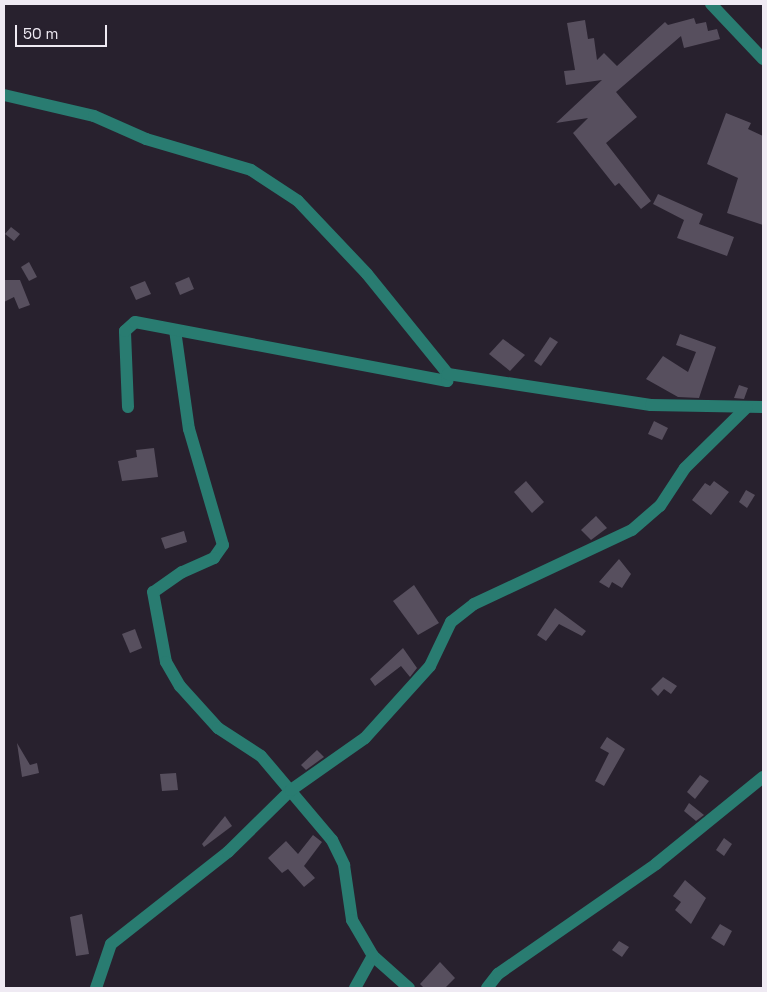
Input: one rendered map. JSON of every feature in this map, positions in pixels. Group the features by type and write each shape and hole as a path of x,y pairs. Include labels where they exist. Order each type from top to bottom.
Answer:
{"street":[{"path":"711,4 763,59"},
{"path":"4,95 94,116 146,138 251,170 298,201 373,282 448,374 651,405 763,407"},
{"path":"128,407 125,331 135,322 447,381 448,374"},
{"path":"175,330 189,429 223,544 214,558 182,572 153,592 166,662 180,686 218,728 261,756 334,844 348,880 352,920 373,956 410,988"},
{"path":"96,988 110,944 228,852 290,790 364,738 430,666 451,622 474,604 632,530 660,506 685,468 747,407"},
{"path":"488,988 498,974 656,864 763,777"},
{"path":"355,988 373,956"}],"building":[{"path":"694,18 696,24 706,22 708,31 717,29 720,39 684,48 681,36 616,92 637,117 606,143 651,201 641,209 619,183 615,186 573,133 588,118 556,123 602,80 566,85 564,71 575,70 567,23 585,20 588,39 594,38 597,60 604,53 617,66 665,22 668,25"},
{"path":"726,113 751,123 748,129 763,136 763,225 727,213 738,178 707,164"},
{"path":"658,194 703,214 699,224 734,237 727,256 677,238 684,220 653,204"},
{"path":"11,227 20,234 14,241 5,234"},
{"path":"29,262 37,277 29,281 21,267"},
{"path":"189,277 194,289 180,295 175,283"},
{"path":"4,280 20,280 30,305 19,309 14,297 4,302"},
{"path":"145,281 151,294 136,300 130,287"},
{"path":"680,334 716,347 699,398 678,397 646,379 663,356 688,372 696,352 676,345"},
{"path":"550,337 558,342 541,366 534,361"},
{"path":"503,339 525,355 510,371 489,354"},
{"path":"739,385 748,388 744,399 734,398"},
{"path":"654,421 668,428 662,440 648,434"},
{"path":"154,448 158,477 122,481 118,461 137,457 136,450"},
{"path":"526,481 544,502 532,513 514,492"},
{"path":"714,481 729,492 711,515 692,500 705,483 710,486"},
{"path":"746,490 755,495 747,508 739,502"},
{"path":"596,516 607,528 591,540 581,530"},
{"path":"184,531 187,542 165,549 161,538"},
{"path":"619,559 631,574 622,588 612,582 609,588 599,582"},
{"path":"414,585 439,623 418,635 393,601"},
{"path":"555,608 586,631 582,636 559,624 546,641 537,635"},
{"path":"135,629 142,648 130,653 122,634"},
{"path":"403,648 417,668 410,677 401,666 375,686 370,679"},
{"path":"663,677 677,686 671,694 664,689 658,696 651,689"},
{"path":"607,737 625,749 604,786 595,781 609,753 600,748"},
{"path":"17,743 30,765 37,763 39,773 22,777"},
{"path":"317,750 324,757 306,770 301,765"},
{"path":"176,773 178,790 162,791 160,774"},
{"path":"700,775 709,781 695,799 687,792"},
{"path":"689,803 704,815 696,821 684,811"},
{"path":"225,816 232,826 204,847 202,844"},
{"path":"313,835 322,842 304,866 315,878 304,887 288,869 282,873 268,858 286,841 298,854"},
{"path":"724,838 732,844 724,856 716,850"},
{"path":"685,880 706,898 691,924 675,910 681,902 673,896"},
{"path":"82,914 89,954 76,956 70,917"},
{"path":"720,924 732,931 724,946 711,938"},
{"path":"619,941 629,947 622,957 612,950"},
{"path":"440,962 455,978 445,988 424,988 420,984"}]}
